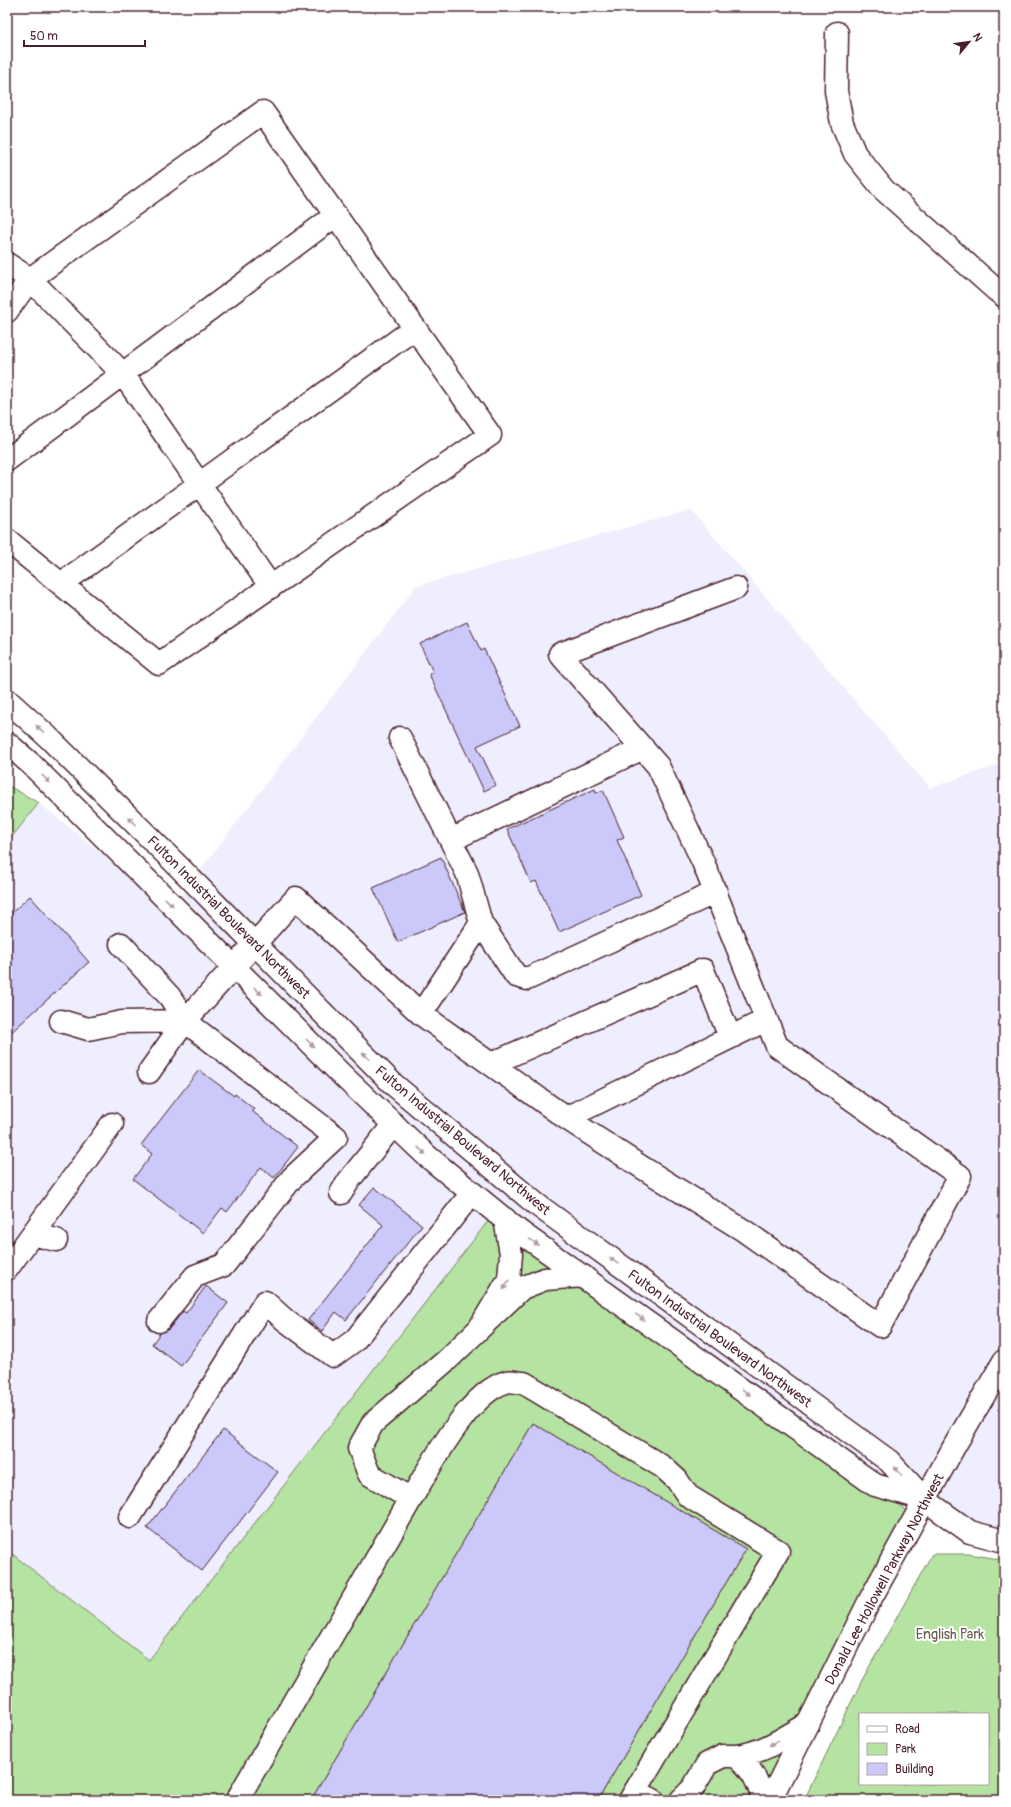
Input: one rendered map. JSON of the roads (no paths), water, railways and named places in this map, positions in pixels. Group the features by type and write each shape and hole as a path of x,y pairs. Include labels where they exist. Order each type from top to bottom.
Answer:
{"main road":[{"path":"837,33 836,91 842,124 855,154 884,190 1004,296"},
{"path":"7,311 30,280 263,112 490,435 159,664 7,540"},
{"path":"7,460 336,215"},
{"path":"7,264 30,280 123,374 271,587"},
{"path":"61,584 415,328"},
{"path":"149,1072 185,1021 296,898 421,1014 566,1118 743,1230 880,1326 960,1176 777,1046 716,892 658,766 644,748 560,654 736,588"},
{"name":"Fulton Industrial Boulevard Northwest","path":"7,700 48,737 393,1084 451,1133 536,1204 889,1461 925,1500 970,1532 1004,1541"},
{"path":"400,738 467,873 481,923 516,976 527,979 716,892"},
{"name":"Fulton Industrial Boulevard Northwest","path":"7,743 31,764 427,1156 505,1219 875,1485 925,1500"},
{"path":"450,840 644,748"},
{"path":"421,1014 481,923"},
{"path":"121,944 170,997 185,1021 336,1136 292,1178 224,1265 195,1276 159,1321"},
{"path":"491,1064 704,970 730,1037"},
{"path":"566,1118 766,1020"},
{"path":"61,1021 88,1029 122,1022 185,1021"},
{"path":"7,1269 33,1234 93,1163 112,1124"},
{"path":"341,1193 350,1179 394,1124"},
{"path":"130,1518 265,1302 285,1320 333,1356 355,1340 472,1192"},
{"path":"479,1329 509,1278 511,1254 505,1219"},
{"path":"33,1234 56,1240"},
{"path":"411,1499 369,1474 358,1448 372,1423 448,1359 522,1288 545,1279 583,1276"},
{"name":"Donald Lee Hollowell Parkway Northwest","path":"770,1800 871,1598 1004,1361"},
{"path":"237,1800 453,1429 487,1392 507,1381 524,1383 663,1467 677,1480 688,1496 778,1551 640,1797"},
{"path":"682,1800 693,1788 708,1764 723,1756 750,1755 808,1724"},
{"path":"736,1756 748,1766 755,1777 764,1800"}],"park label":[{"name":"English Park","path":"950,1634"}]}
